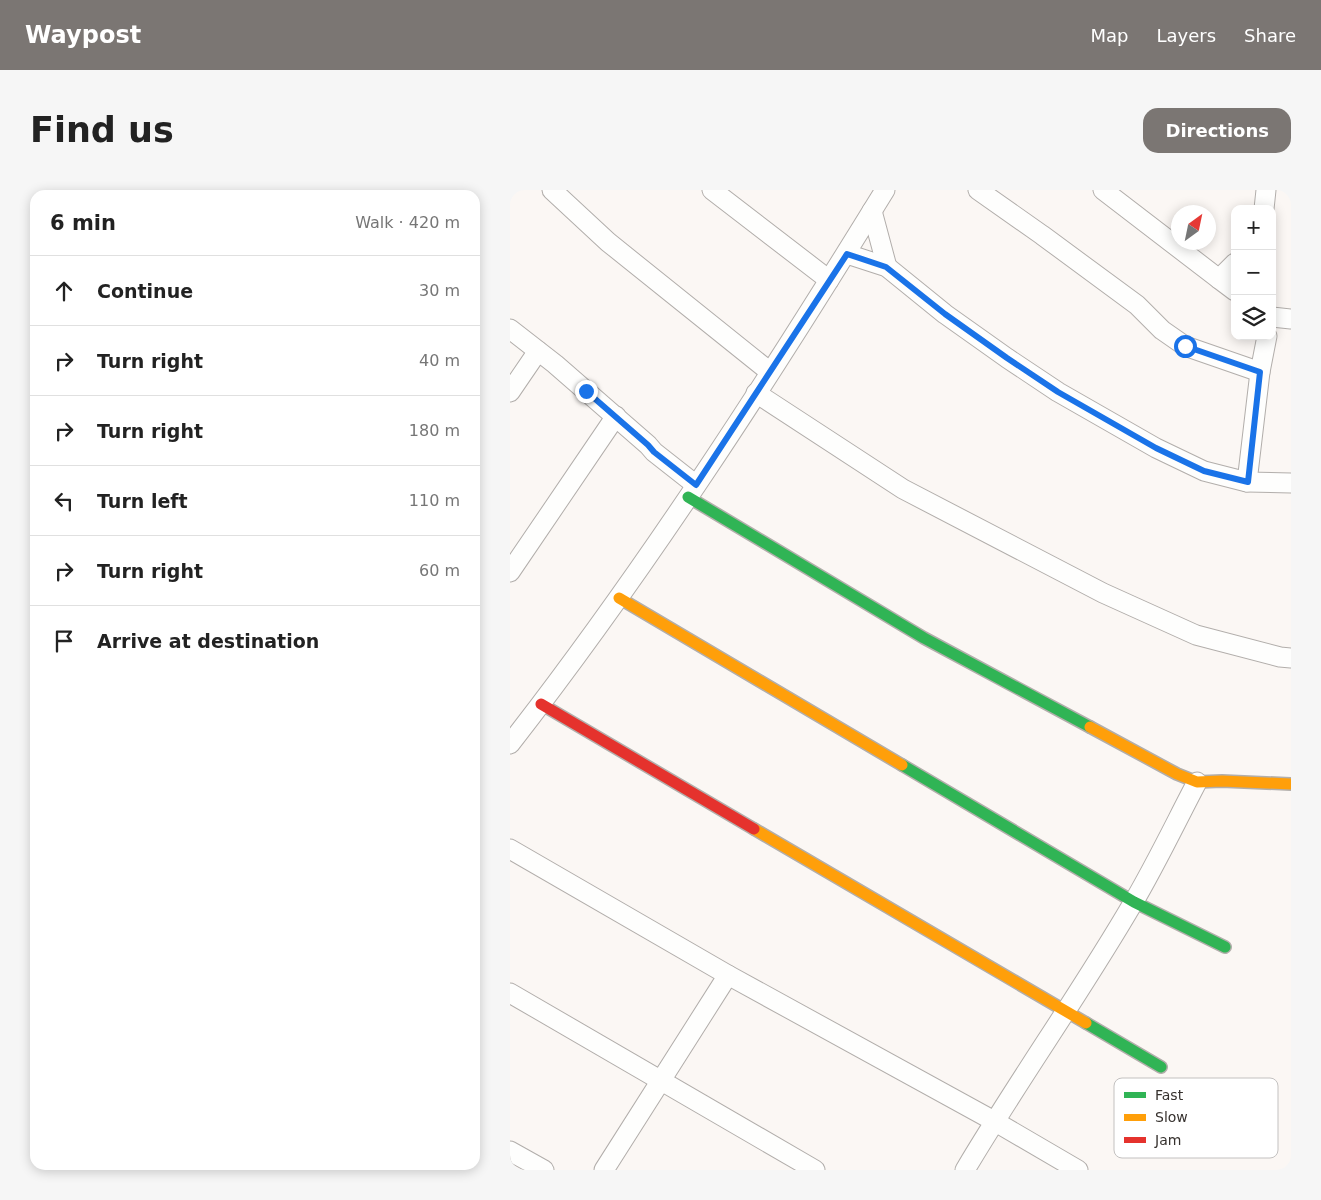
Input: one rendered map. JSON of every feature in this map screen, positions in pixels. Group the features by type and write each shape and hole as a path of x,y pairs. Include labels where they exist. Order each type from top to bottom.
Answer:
{"street":[{"path":"552,190 608,242 770,372"},
{"path":"712,190 830,280"},
{"path":"510,744 619,598 692,491 847,254 885,190"},
{"path":"978,190 1042,234 1137,305 1162,330 1185,346 1260,372"},
{"path":"1102,190 1231,289"},
{"path":"1264,205 1266,190"},
{"path":"872,211 886,267"},
{"path":"847,254 886,267 945,314 1007,358 1058,392 1156,448 1204,471 1248,482 1291,483"},
{"path":"1219,279 1231,267"},
{"path":"1276,317 1291,319"},
{"path":"510,329 616,416 648,445 692,491 924,638 1177,774 1197,782 1222,781 1291,784"},
{"path":"1248,482 1260,372 1266,340"},
{"path":"510,392 538,351"},
{"path":"756,393 903,489 1103,592 1196,635 1280,657 1291,658"},
{"path":"510,572 616,416"},
{"path":"619,598 1134,902 1226,947"},
{"path":"541,704 1161,1067"},
{"path":"965,1170 994,1121 1134,902 1197,782"},
{"path":"510,849 728,975 994,1121 1078,1170"},
{"path":"604,1170 728,975"},
{"path":"510,993 815,1170"},
{"path":"510,1151 544,1170"}],"traffic: fast":[{"path":"688,497 924,638 1090,727"},
{"path":"902,765 1134,902 1225,947"},
{"path":"1086,1023 1161,1067"}],"traffic: slow":[{"path":"619,598 902,765"},
{"path":"1090,727 1177,774 1197,782 1222,781 1291,784"},
{"path":"754,829 1086,1023"}],"traffic: jam":[{"path":"541,704 754,829"}],"route":[{"path":"586,391 654,452 696,485 847,254 886,267 945,314 1007,358 1058,392 1156,448 1204,471 1248,482 1260,372 1185,346"}]}
